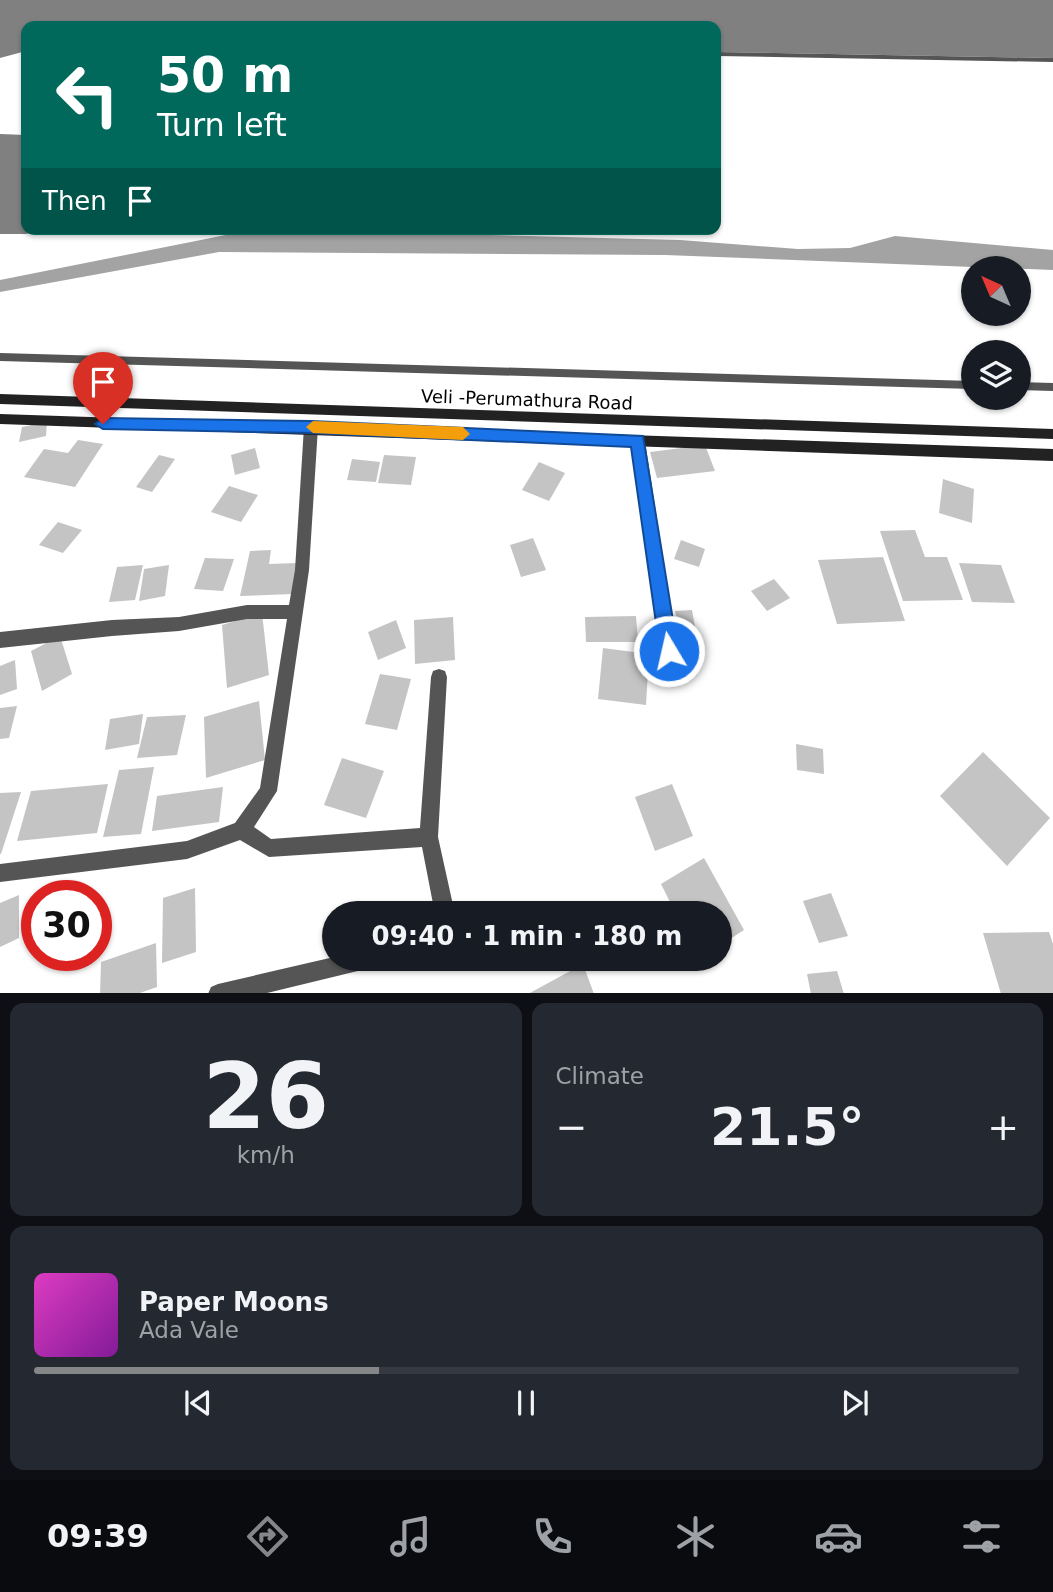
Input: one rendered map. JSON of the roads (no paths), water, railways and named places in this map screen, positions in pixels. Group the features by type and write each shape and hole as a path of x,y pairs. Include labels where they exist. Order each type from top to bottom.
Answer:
{"main road":[{"name":"Veli -Perumathura Road","path":"0,399 1053,434"},
{"path":"0,419 128,425 311,427 1053,455"}],"street":[{"path":"0,873 187,850 241,830 268,791 302,570 311,427"},
{"path":"638,441 673,677"},
{"path":"0,640 179,624 247,612 295,611"},
{"path":"439,677 429,837 442,901"},
{"path":"241,830 269,848 429,837"},
{"path":"218,993 322,969"}],"lane":[{"path":"721,54 1053,60"},
{"path":"0,357 961,385"},
{"path":"1031,386 1053,387"}]}
